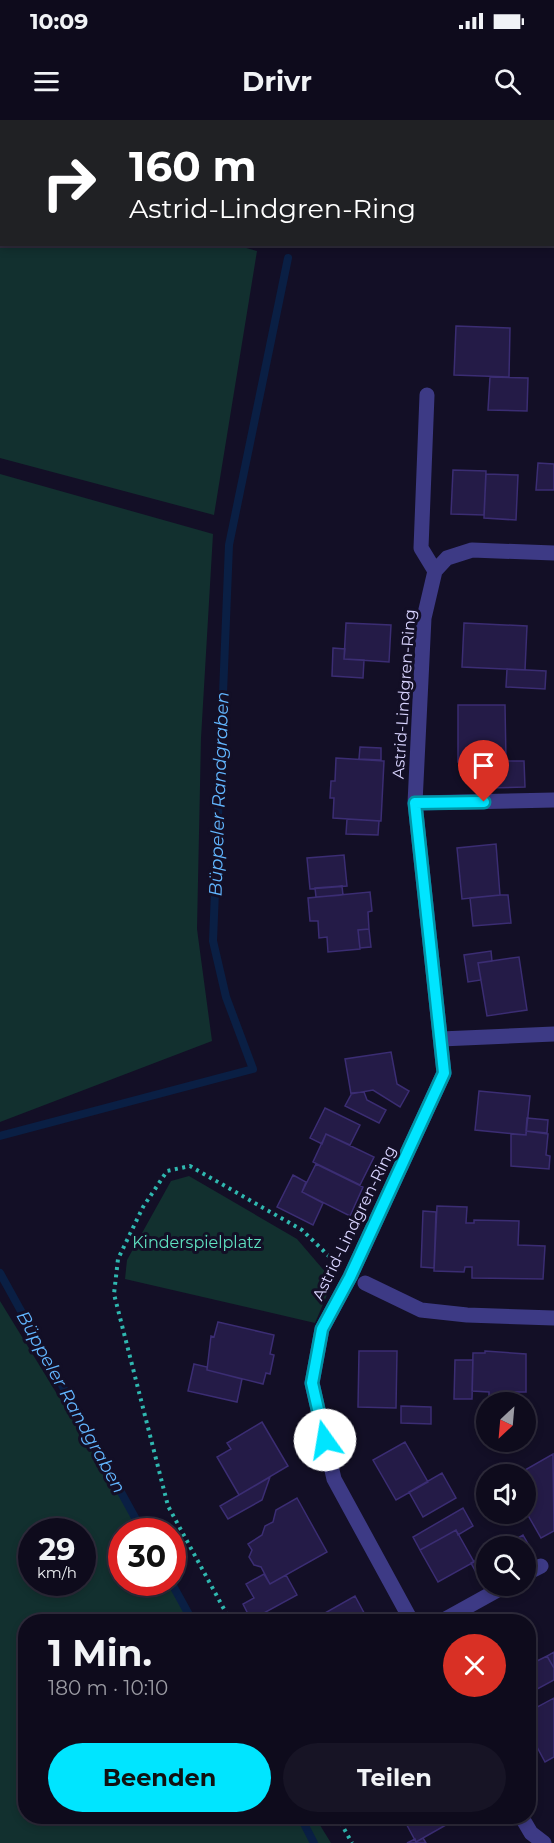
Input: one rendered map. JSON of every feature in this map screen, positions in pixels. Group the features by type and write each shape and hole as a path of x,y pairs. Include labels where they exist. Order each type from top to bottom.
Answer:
{"street":[{"path":"427,395 421,548 435,571 447,558 472,550 554,553"},
{"name":"Astrid-Lindgren-Ring","path":"408,1614 334,1479 312,1383 322,1329 357,1280 444,1073 415,803 424,618 435,571"},
{"name":"Astrid-Lindgren-Ring","path":"415,803 554,800"},
{"path":"441,1039 554,1034"},
{"path":"357,1280 421,1310 467,1316 554,1318"},
{"path":"536,1568 541,1566"},
{"path":"454,1614 487,1596"},
{"path":"526,1824 531,1833 544,1843"}],"path":[{"path":"227,1614 168,1506 114,1294 118,1259 143,1207 167,1171 190,1166 302,1230 357,1280"},
{"path":"341,1824 352,1843"}],"green space":[{"path":"0,246 239,246 257,251 214,515 0,458"},
{"path":"0,474 213,534 201,738 197,929 212,1041 0,1122"},
{"name":"Kinderspielplatz","path":"189,1176 297,1239 333,1281 315,1323 125,1279 127,1260 171,1181"},
{"path":"0,1301 133,1518 108,1518 108,1596 180,1596 192,1614 18,1614 18,1824 319,1824 331,1843 0,1843"}],"building":[{"path":"456,326 510,328 509,377 454,375"},
{"path":"490,377 528,378 527,411 488,410"},
{"path":"538,463 554,464 554,490 536,490"},
{"path":"453,470 486,471 484,515 451,514"},
{"path":"486,474 518,475 516,520 484,518"},
{"path":"346,623 391,625 389,662 344,659"},
{"path":"464,623 527,626 525,670 462,667"},
{"path":"333,648 345,649 344,659 364,660 363,678 332,676"},
{"path":"507,669 546,671 545,689 506,687"},
{"path":"458,705 505,705 506,761 458,762"},
{"path":"360,747 381,748 381,760 359,759"},
{"path":"336,758 384,761 381,821 333,818 334,798 330,798 331,781 335,781"},
{"path":"524,761 525,787 486,788 486,762"},
{"path":"347,819 379,821 378,835 346,834"},
{"path":"496,844 500,895 462,899 457,848"},
{"path":"344,855 347,886 310,889 307,858"},
{"path":"342,886 343,895 316,897 315,888"},
{"path":"370,892 372,911 368,912 369,929 358,930 360,949 328,952 327,937 319,938 318,921 310,921 308,898"},
{"path":"508,895 511,923 473,926 470,898"},
{"path":"369,929 371,947 360,948 358,930"},
{"path":"491,951 492,961 478,963 481,980 468,982 464,955"},
{"path":"519,957 527,1010 487,1016 478,963"},
{"path":"391,1052 397,1084 409,1091 400,1107 373,1090 351,1094 345,1059"},
{"path":"479,1091 530,1096 526,1135 475,1130"},
{"path":"364,1092 367,1100 386,1110 379,1123 345,1106 352,1093"},
{"path":"325,1108 360,1125 350,1145 326,1134 322,1144 310,1138"},
{"path":"527,1118 548,1120 547,1133 526,1131"},
{"path":"526,1131 548,1134 546,1155 550,1156 549,1169 511,1166 511,1134 526,1135"},
{"path":"326,1134 374,1157 360,1185 313,1162"},
{"path":"316,1164 363,1187 350,1216 302,1192"},
{"path":"293,1175 306,1182 302,1192 323,1203 313,1225 277,1207"},
{"path":"437,1206 467,1207 466,1223 474,1223 474,1220 519,1221 518,1245 545,1246 543,1279 472,1278 472,1267 465,1267 464,1272 434,1271"},
{"path":"423,1211 436,1212 434,1268 421,1267"},
{"path":"218,1322 274,1335 270,1354 274,1355 270,1374 266,1373 263,1384 207,1370 211,1336 214,1337"},
{"path":"359,1351 397,1351 396,1408 358,1407"},
{"path":"485,1351 526,1354 526,1392 472,1391 473,1353 485,1353"},
{"path":"455,1360 473,1360 472,1399 454,1399"},
{"path":"194,1364 207,1367 207,1370 242,1379 237,1402 188,1391"},
{"path":"401,1406 431,1407 431,1424 401,1423"},
{"path":"262,1422 288,1466 239,1495 217,1457 231,1449 227,1443"},
{"path":"405,1442 428,1482 396,1500 373,1460"},
{"path":"553,1454 554,1531 541,1538 533,1524 536,1524 536,1464"},
{"path":"442,1473 456,1498 423,1517 409,1492"},
{"path":"270,1477 262,1500 228,1519 220,1506"},
{"path":"297,1498 327,1552 270,1584 261,1567 254,1565 249,1557 252,1550 248,1544 262,1535 265,1526 273,1522 276,1510"},
{"path":"463,1508 473,1526 458,1535 456,1530 420,1550 413,1537"},
{"path":"456,1530 474,1562 438,1582 420,1550"},
{"path":"476,1560 476,1572 471,1563"},
{"path":"264,1574 270,1584 286,1575 297,1595 262,1614 248,1614 243,1604 254,1598 246,1584"},
{"path":"355,1596 365,1614 323,1614"},
{"path":"554,1652 554,1668 547,1656"},
{"path":"547,1656 554,1668 554,1680 536,1690 536,1662"},
{"path":"554,1698 554,1757 545,1762 536,1745 536,1708"},
{"path":"406,1824 448,1824 416,1842"},
{"path":"423,1838 426,1843 407,1843 415,1839 416,1842"}],"waterway":[{"name":"Büppeler Randgraben","path":"0,1136 253,1069 226,997 213,941 229,545 288,258"},
{"name":"Büppeler Randgraben","path":"0,1273 135,1518"},
{"name":"Büppeler Randgraben","path":"179,1596 189,1614"},
{"name":"Büppeler Randgraben","path":"304,1824 314,1843"}],"route":[{"path":"325,1440 312,1383 322,1329 350,1277 444,1073 415,803 484,802"}]}
